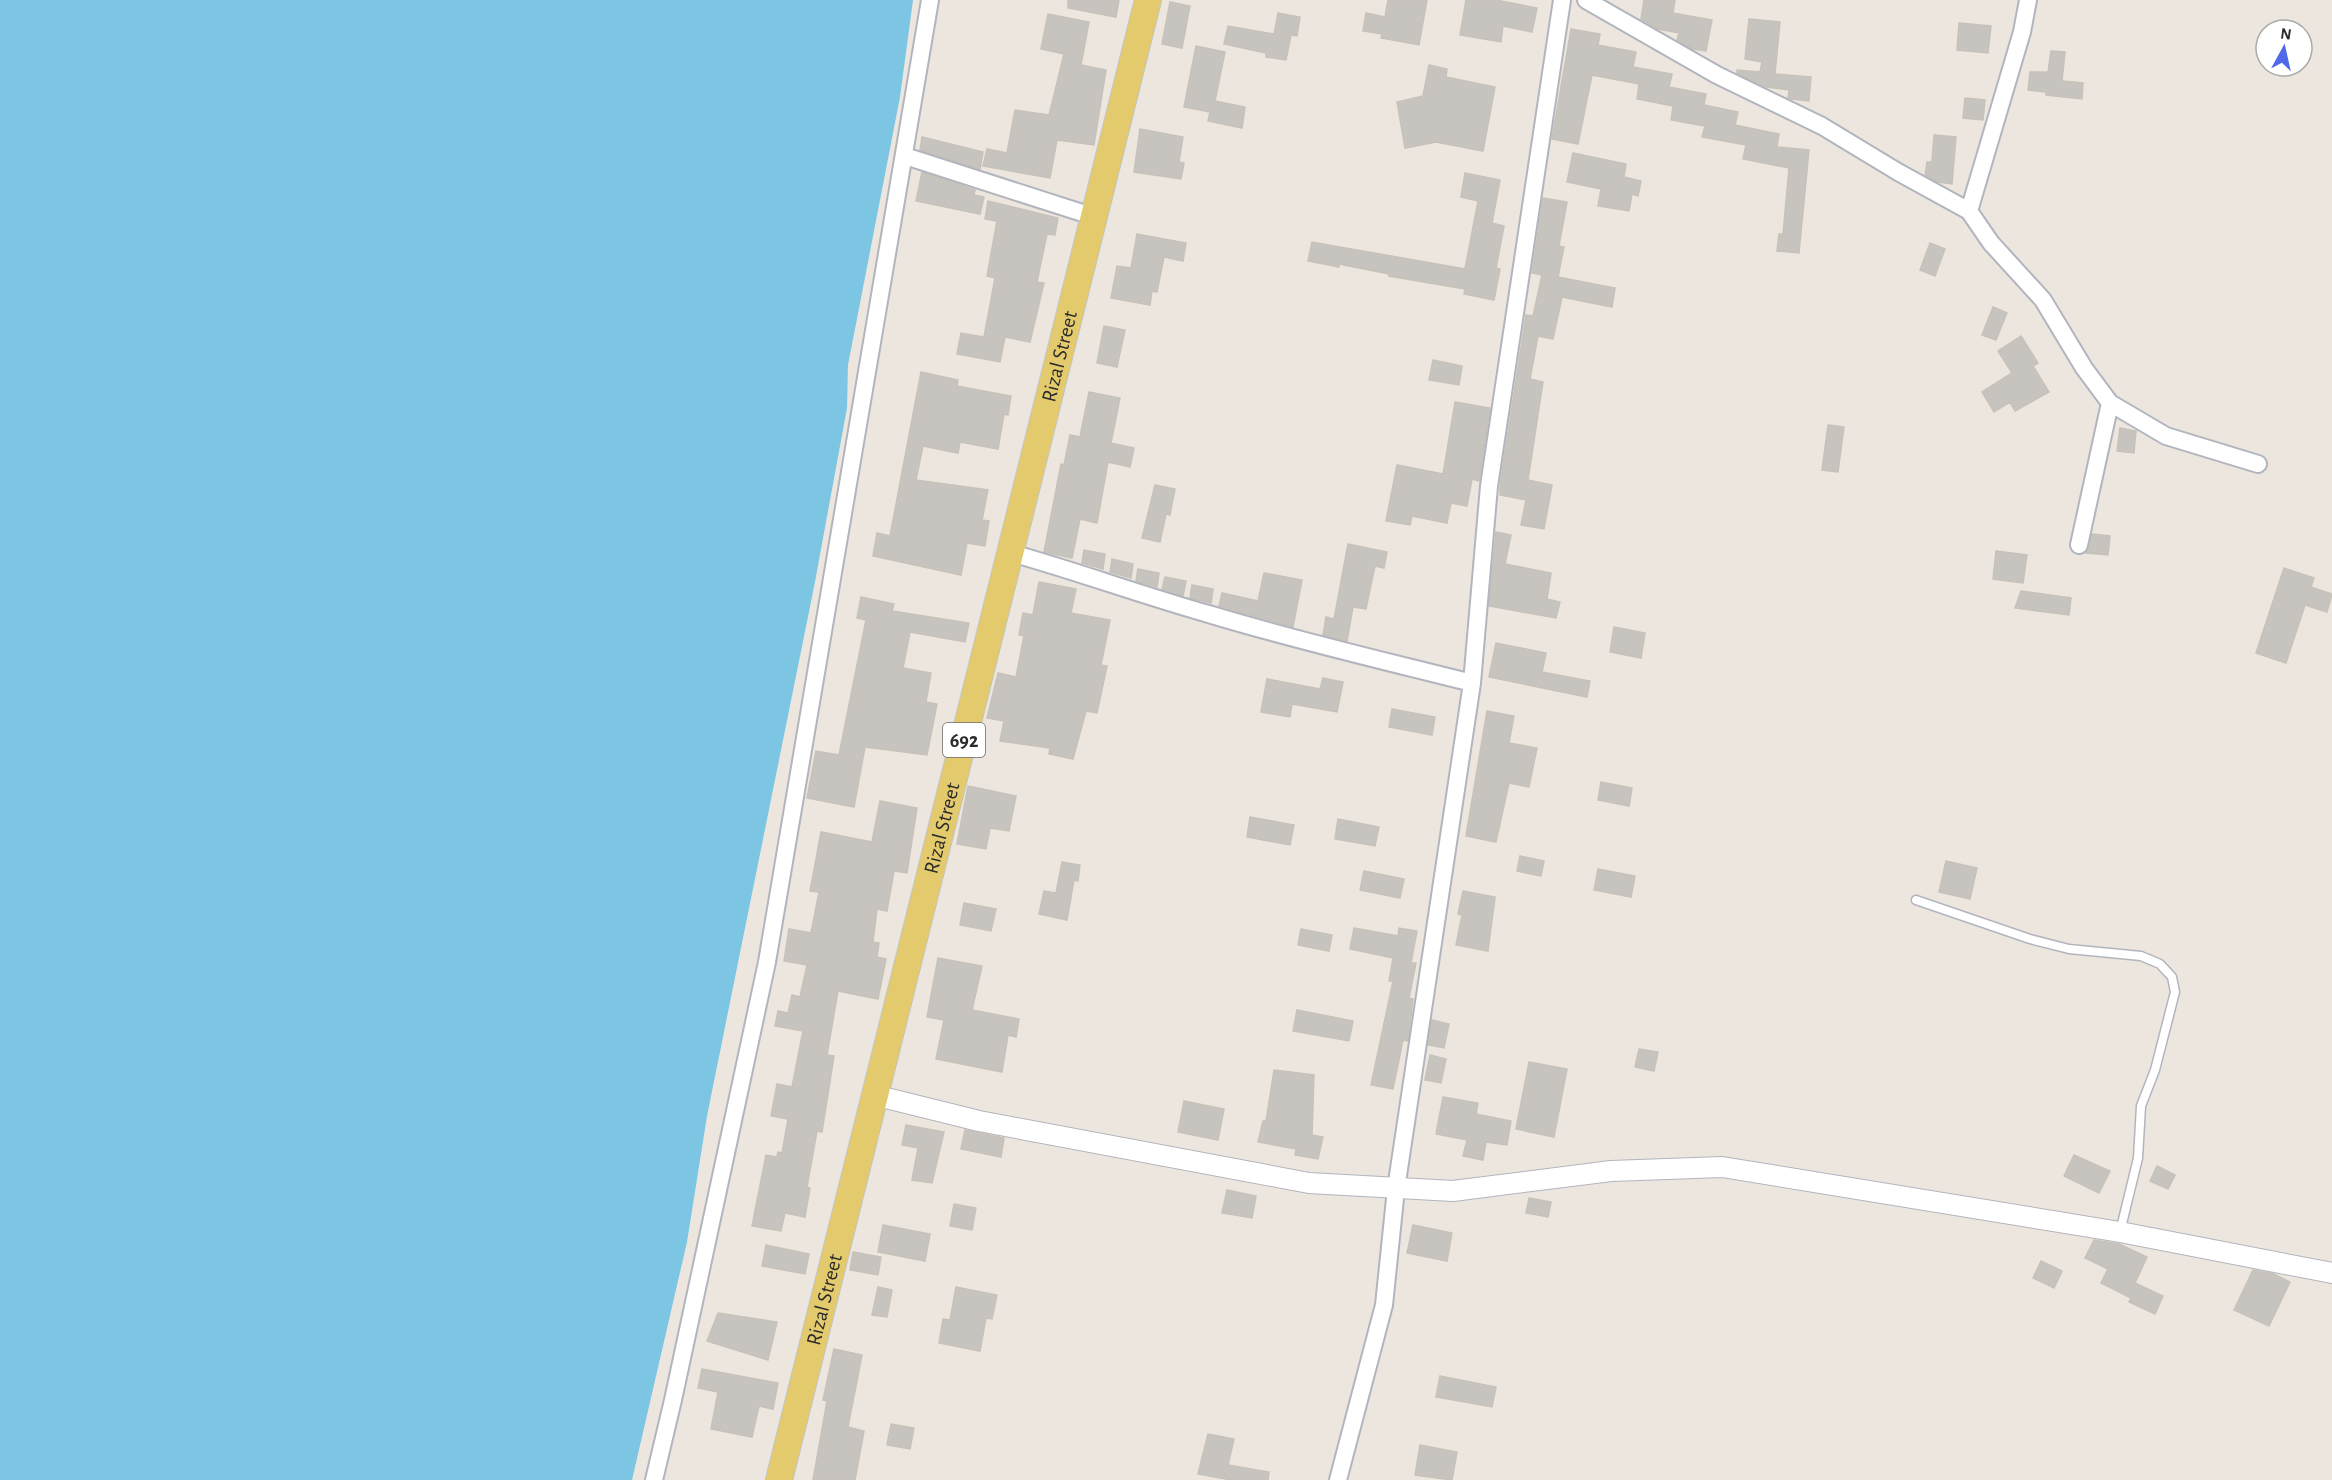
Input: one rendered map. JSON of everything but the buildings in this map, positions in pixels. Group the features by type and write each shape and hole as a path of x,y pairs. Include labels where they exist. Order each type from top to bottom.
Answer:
{"main road":[{"name":"Rizal Street","path":"779,1480 1148,0"}],"street":[{"path":"654,1480 676,1388 767,962 930,0"},
{"path":"1338,1480 1384,1305 1396,1189 1472,683 1489,486 1562,0"},
{"path":"1586,0 1717,75 1822,126 1969,211 1991,243 2043,300 2084,368 2110,403 2166,436 2258,464"},
{"path":"1969,211 2022,32 2028,0"},
{"path":"905,156 1095,217"},
{"path":"2079,544 2110,403"},
{"path":"1011,554 1095,577 1252,627 1472,683"},
{"path":"874,1095 979,1121 1309,1183 1453,1191 1611,1172 1722,1167 2120,1232 2332,1273"}],"lane":[{"path":"1916,900 2030,939 2069,949 2141,956 2160,964 2172,977 2175,992 2155,1070 2141,1106 2138,1158 2120,1232"}],"water":[{"path":"0,0 913,0 900,97 848,365 847,408 814,587 707,1116 687,1242 632,1480 0,1480"}]}
